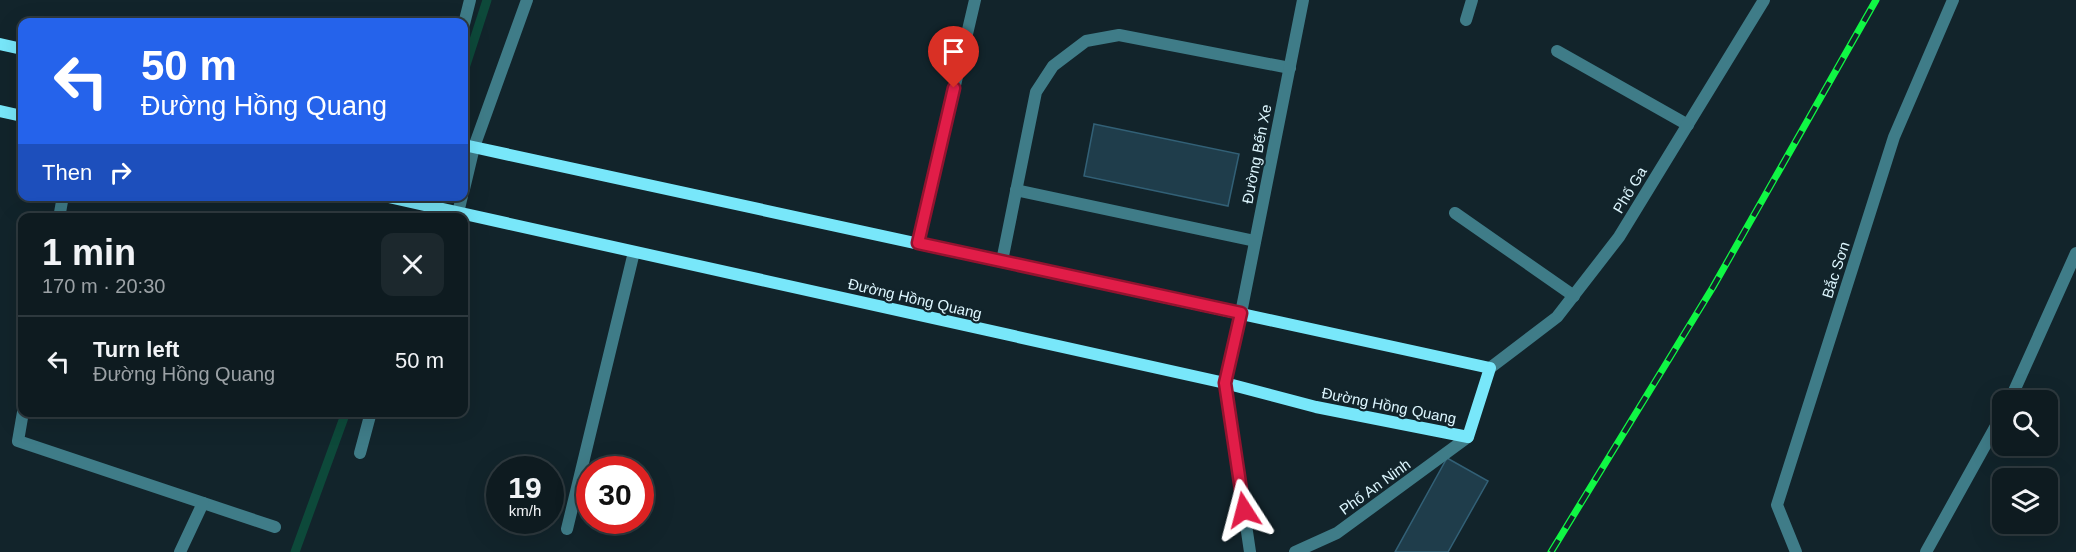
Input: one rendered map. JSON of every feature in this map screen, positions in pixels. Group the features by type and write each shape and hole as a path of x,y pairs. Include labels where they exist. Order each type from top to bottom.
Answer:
{"street":[{"path":"466,18 470,0"},
{"path":"528,0 469,146 1490,368"},
{"path":"918,243 975,0"},
{"name":"Đường Bến Xe","path":"1225,383 1303,0"},
{"path":"1466,20 1472,0"},
{"name":"Phố Ga","path":"1490,368 1557,317 1619,237 1764,0"},
{"name":"Bắc Sơn","path":"1797,552 1776,504 1894,137 1953,0"},
{"path":"1002,261 1036,92 1053,66 1086,41 1119,35 1290,68"},
{"path":"0,44 18,48"},
{"path":"1557,51 1688,125"},
{"path":"0,111 18,115"},
{"path":"1016,190 1255,241"},
{"name":"Đường Hồng Quang","path":"399,201 434,213 458,213"},
{"path":"458,213 461,201"},
{"path":"1455,213 1574,296"},
{"name":"Đường Hồng Quang","path":"468,215 1225,383 1316,407 1468,437 1490,368"},
{"path":"567,529 634,252"},
{"path":"2014,390 2076,253"},
{"path":"1225,383 1250,552"},
{"path":"22,417 18,441 275,527"},
{"path":"360,453 370,417"},
{"path":"1926,552 1992,433"},
{"name":"Phố An Ninh","path":"1294,552 1337,533 1468,437"},
{"path":"180,552 203,503"}],"building":[{"path":"1094,124 1239,154 1228,206 1084,176"},
{"path":"1447,458 1488,481 1448,552 1395,552"}],"waterway":[{"path":"468,59 487,0"},
{"path":"295,552 344,417"}],"railway":[{"path":"1551,552 1713,287 1876,0"}],"route":[{"path":"954,88 918,243 1241,313 1225,383 1244,510"}]}
